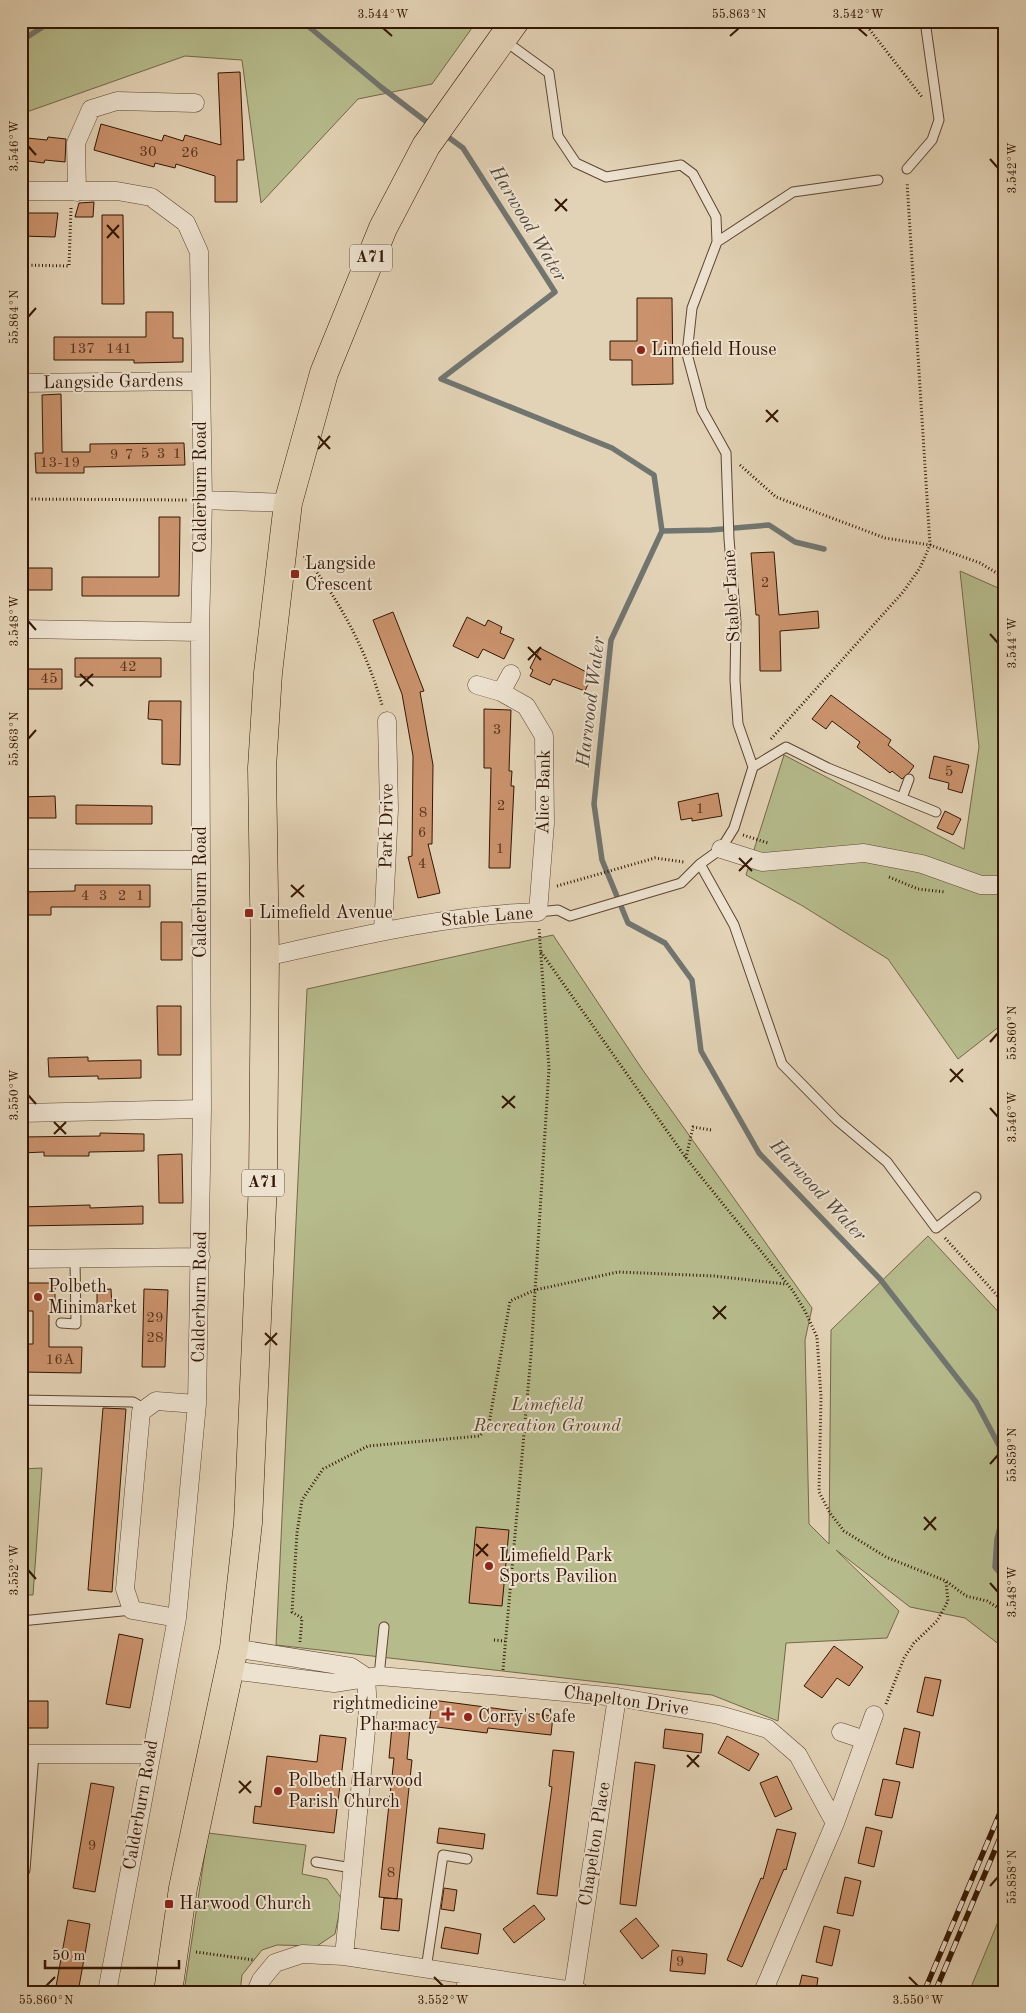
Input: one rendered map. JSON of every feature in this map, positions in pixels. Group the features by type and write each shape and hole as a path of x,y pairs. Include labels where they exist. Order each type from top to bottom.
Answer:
{"main road":[{"name":"A71","path":"168,1992 182,1888 232,1659 248,1523 263,1182 265,957 262,768 268,673 288,503 324,373 383,228 426,146 509,30"}],"street":[{"path":"74,192 76,143 91,109 118,101 195,102"},
{"name":"Langside Gardens","path":"21,191 116,191 151,197 186,222 199,252 200,381 21,383"},
{"name":"Calderburn Road","path":"107,1992 150,1754 177,1618 197,1404 201,1257 202,1109 200,632 203,500 200,381"},
{"path":"203,500 288,503"},
{"path":"21,629 200,632"},
{"path":"501,692 511,674"},
{"name":"Alice Bank","path":"477,685 501,692 526,706 544,736 545,823 538,912"},
{"name":"Park Drive","path":"383,930 389,809 386,721"},
{"path":"721,849 762,862 864,853 922,864 981,885 1005,885"},
{"path":"21,859 201,860"},
{"name":"Stable Lane","path":"265,957 383,930 500,913 538,912"},
{"path":"21,1113 202,1109"},
{"path":"21,1259 201,1257"},
{"path":"177,1618 132,1610 125,1589 141,1412 156,1401 197,1404"},
{"name":"Chapelton Drive","path":"232,1659 299,1660 351,1667 372,1676"},
{"name":"Chapelton Drive","path":"232,1659 334,1683 372,1676 617,1697 719,1715 768,1728 798,1755 834,1823"},
{"path":"344,1956 372,1676"},
{"name":"Chapelton Place","path":"577,1991 617,1697"},
{"path":"762,1992 834,1823 874,1714"},
{"path":"841,1732 865,1740"},
{"path":"27,1754 150,1754"},
{"path":"256,1992 261,1980 275,1963 302,1954 344,1956 426,1968 466,1983 577,1991"}],"lane":[{"path":"907,169 932,140 939,120 925,21"},
{"path":"509,30 549,73 558,136 576,163 606,177 681,165 692,174 716,218 717,242 692,308 687,354 702,410 726,453"},
{"path":"717,242 793,192 878,180"},
{"name":"Stable Lane","path":"538,912 558,910 570,916 681,883 700,864 721,849 734,828 753,764 738,724 735,680 736,622 729,539 726,453"},
{"path":"753,764 786,747 828,768 936,812"},
{"path":"902,798 910,779"},
{"path":"700,864 734,925 782,1064 837,1120 887,1162 936,1228 976,1197"},
{"path":"61,1323 76,1324 76,1259"},
{"path":"21,1400 133,1402 146,1409"},
{"path":"21,1621 132,1610"},
{"path":"372,1676 384,1627"},
{"path":"25,1870 27,1754"},
{"path":"426,1968 443,1855 468,1859"},
{"path":"316,1862 352,1868"}],"path":[{"path":"863,21 939,120"},
{"path":"753,764 903,592 920,568 930,545 907,169"},
{"path":"21,265 69,266 74,192"},
{"path":"726,453 776,497 885,538 930,545 980,563 1005,578"},
{"path":"21,499 203,500"},
{"path":"284,533 306,559 334,600 360,644 379,693 386,721"},
{"path":"558,885 655,858 700,864"},
{"path":"501,1686 535,1290 549,1068 538,912"},
{"path":"541,952 686,1158 786,1284 805,1311 817,1337 821,1397 819,1492 830,1513 844,1531 886,1557 946,1581 966,1596 987,1601 1005,1612"},
{"path":"686,1158 693,1127 710,1130"},
{"path":"936,1228 1005,1304"},
{"path":"299,1660 302,1618 292,1612 296,1542 302,1500 323,1469 368,1446 480,1436 489,1424 510,1301 535,1290 618,1272 714,1276 786,1284"},
{"path":"874,1714 885,1706 904,1658 914,1644 937,1621 948,1600 946,1581"},
{"path":"494,1640 505,1641"},
{"path":"174,1948 275,1963"}],"green space":[{"path":"21,21 477,21 432,84 358,99 261,203 242,60 185,56 21,114"},
{"path":"960,571 1005,591 1005,1022 958,1059 888,959 801,905 746,875 784,755 964,849 979,747"},
{"name":"Limefield Recreation Ground","path":"553,935 642,1069 812,1308 805,1340 809,1524 829,1544 831,1330 928,1236 1005,1319 1005,1649 965,1618 910,1607 836,1550 899,1611 887,1638 786,1643 778,1721 712,1695 276,1645 307,989"},
{"path":"42,1468 33,1595 21,1595 21,1469"},
{"path":"208,1833 306,1845 302,1874 327,1879 342,1899 335,1934 317,1946 277,1945 262,1950 242,1975 240,1992 184,1992"},
{"path":"1005,1905 1005,1992 969,1992"}],"building":[{"path":"240,72 244,160 237,160 237,202 215,202 215,176 176,164 175,168 155,163 154,167 94,150 101,124 162,141 164,135 183,141 185,135 221,145 218,73"},
{"path":"48,137 66,139 65,162 45,160 44,163 21,160 21,140 27,141 27,138 47,140"},
{"path":"94,202 93,217 75,217 79,203"},
{"path":"21,213 58,213 55,237 21,236"},
{"path":"102,215 123,215 124,304 102,304"},
{"name":"Limefield House","path":"637,298 672,298 673,384 632,385 632,360 610,360 610,341 637,341"},
{"path":"146,312 173,312 173,338 183,338 183,362 134,363 134,360 54,360 54,337 146,337"},
{"path":"61,394 62,452 90,452 90,444 184,443 185,465 84,467 84,473 36,473 35,453 43,453 42,395"},
{"path":"159,517 180,517 179,596 82,596 82,577 159,577"},
{"path":"774,552 779,615 818,611 819,628 780,631 781,671 760,671 759,615 756,615 751,553"},
{"path":"21,568 52,568 52,590 21,590"},
{"path":"393,612 424,691 420,692 433,765 432,844 428,844 440,893 418,898 408,857 412,856 413,756 402,694 373,620"},
{"path":"467,617 485,626 488,620 502,627 500,633 514,639 504,659 483,649 478,658 453,646"},
{"path":"540,648 592,675 585,691 553,679 550,685 530,676 533,670 530,668"},
{"path":"75,658 161,658 161,677 75,677"},
{"path":"21,669 62,669 62,689 21,689"},
{"path":"831,695 891,740 888,745 914,766 909,773 902,779 892,771 890,773 857,747 860,742 832,721 826,729 812,719"},
{"path":"149,701 181,701 180,765 162,764 162,720 148,719"},
{"path":"484,709 511,710 509,771 512,771 511,786 514,786 510,868 489,868 491,768 484,768"},
{"path":"934,756 969,765 962,793 948,789 949,783 929,778"},
{"path":"718,793 722,816 692,821 692,818 681,820 678,802"},
{"path":"55,796 56,818 21,818 21,797"},
{"path":"76,805 152,806 152,824 76,824"},
{"path":"945,811 961,819 953,835 937,828"},
{"path":"75,885 150,885 150,907 51,907 51,915 21,915 21,892 75,891"},
{"path":"161,922 182,922 182,960 161,960"},
{"path":"157,1006 181,1006 181,1055 158,1055"},
{"path":"88,1057 88,1061 141,1060 141,1078 98,1079 98,1076 49,1077 48,1058"},
{"path":"100,1133 144,1134 144,1151 89,1152 89,1156 44,1156 44,1152 21,1153 21,1137 100,1136"},
{"path":"182,1154 183,1203 159,1203 158,1155"},
{"path":"90,1205 90,1208 143,1206 143,1224 21,1226 21,1207"},
{"path":"21,1283 55,1283 55,1312 49,1311 49,1347 82,1347 81,1373 21,1372 21,1344 33,1344 33,1311 21,1311"},
{"path":"111,1289 112,1307 97,1307 97,1290"},
{"path":"144,1289 168,1290 165,1367 142,1367"},
{"path":"103,1408 126,1409 112,1592 88,1590"},
{"name":"Limefield Park Sports Pavilion","path":"476,1527 509,1530 502,1606 469,1603"},
{"path":"119,1634 143,1639 130,1708 106,1704"},
{"path":"834,1646 863,1667 849,1686 837,1678 822,1698 804,1686"},
{"path":"925,1677 941,1680 933,1716 917,1712"},
{"path":"432,1700 553,1716 551,1735 488,1728 487,1733 429,1726"},
{"path":"21,1701 48,1701 48,1728 21,1728"},
{"path":"392,1726 410,1727 407,1759 412,1760 397,1899 379,1897 394,1758 389,1758"},
{"path":"904,1728 920,1732 913,1768 896,1764"},
{"path":"665,1729 703,1734 701,1753 663,1748"},
{"name":"Polbeth Harwood Parish Church","path":"320,1735 346,1738 334,1833 253,1823 255,1806 261,1807 267,1756 317,1762"},
{"path":"727,1736 759,1754 749,1771 718,1753"},
{"path":"553,1750 574,1752 557,1896 537,1894 552,1787 549,1786"},
{"path":"635,1762 655,1765 636,1906 620,1904"},
{"path":"777,1776 792,1809 775,1817 760,1783"},
{"path":"883,1779 900,1782 892,1818 875,1815"},
{"path":"91,1783 114,1787 95,1892 73,1888"},
{"path":"866,1827 882,1831 874,1867 858,1863"},
{"path":"439,1828 485,1834 483,1849 437,1843"},
{"path":"777,1829 796,1833 786,1870 784,1869 742,1967 727,1960 761,1878 763,1879"},
{"path":"845,1877 861,1881 853,1916 837,1913"},
{"path":"444,1888 457,1890 454,1911 441,1909"},
{"path":"384,1898 402,1899 399,1931 381,1929"},
{"path":"534,1905 545,1919 514,1943 503,1929"},
{"path":"636,1918 659,1946 642,1959 620,1931"},
{"path":"68,1920 90,1924 86,1948 78,1992 55,1992"},
{"path":"824,1926 840,1930 832,1966 816,1962"},
{"path":"445,1927 481,1934 478,1954 441,1948"},
{"path":"672,1950 707,1954 705,1974 670,1971"},
{"path":"802,1975 818,1978 816,1992 798,1992"}],"waterway":[{"name":"Harwood Water","path":"21,41 52,21"},
{"name":"Harwood Water","path":"302,21 381,87 432,126"},
{"name":"Harwood Water","path":"444,134 463,148 555,292 441,379 612,448 654,475 662,531 611,640 594,804 602,860 628,923 665,943 692,980 701,1051 759,1153 880,1279 976,1402 1003,1453 1005,1466"},
{"path":"662,531 711,530 769,525 795,542 824,549"},
{"name":"Harwood Water","path":"1005,1508 997,1539 995,1567 1005,1579"}],"railway":[{"path":"924,1992 1005,1801"},
{"path":"935,1992 1005,1826"}],"place":[{"name":"Limefield House","path":"641,350"},
{"name":"Langside Crescent","path":"295,574"},
{"name":"Limefield Avenue","path":"249,913"},
{"name":"Polbeth Minimarket","path":"38,1297"},
{"name":"Limefield Park Sports Pavilion","path":"489,1566"},
{"name":"rightmedicine Pharmacy","path":"448,1714"},
{"name":"Corry's Cafe","path":"468,1717"},
{"name":"Polbeth Harwood Parish Church","path":"278,1791"},
{"name":"Harwood Church","path":"169,1904"}]}
